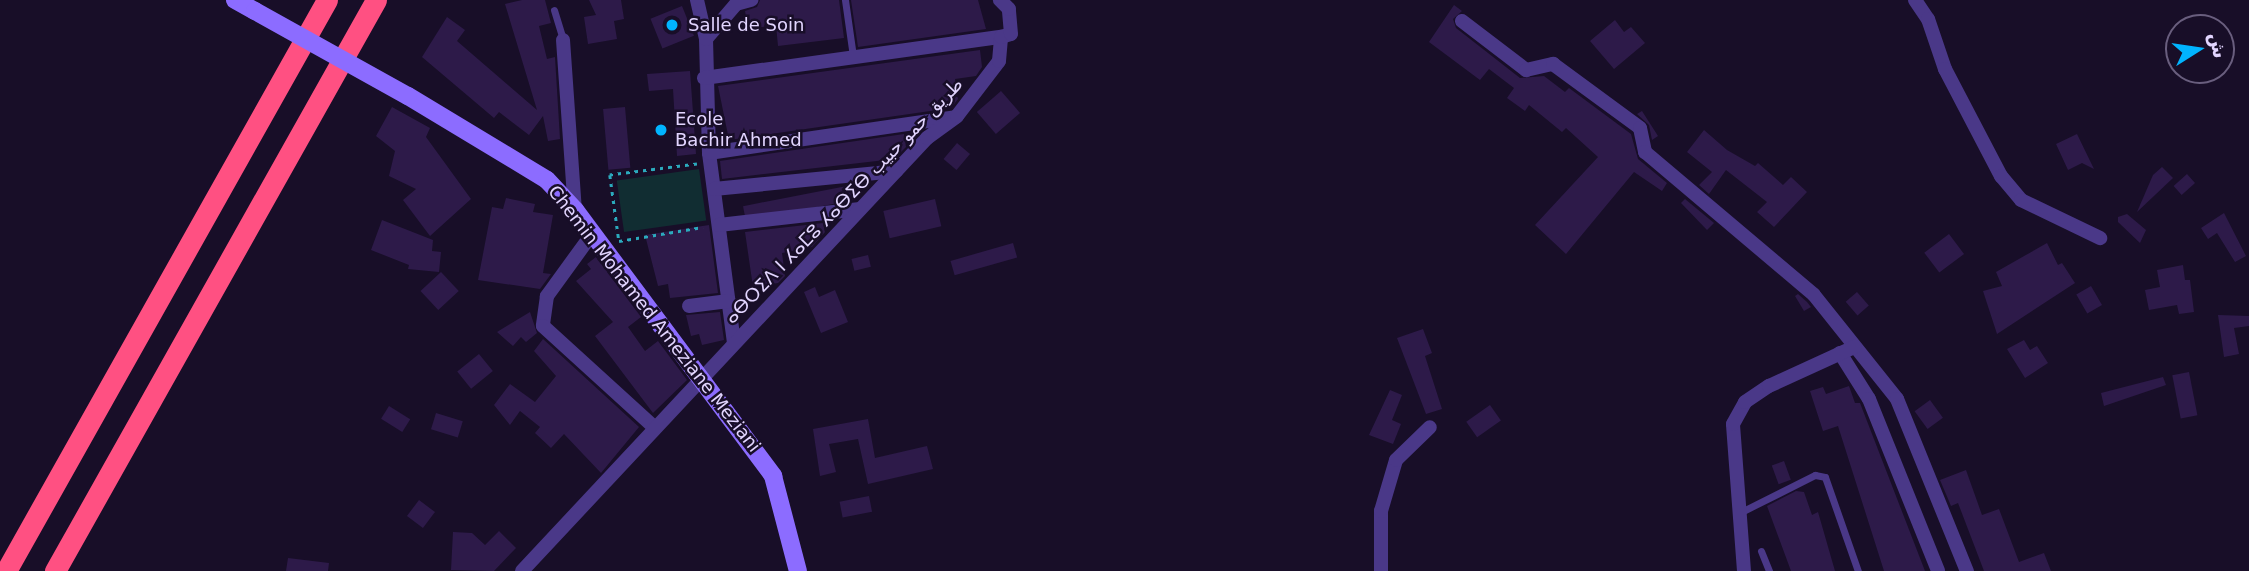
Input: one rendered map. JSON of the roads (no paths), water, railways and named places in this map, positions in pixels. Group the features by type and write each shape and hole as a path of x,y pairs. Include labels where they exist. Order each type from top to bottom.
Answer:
{"highway":[{"path":"6,571 327,0"},
{"path":"55,571 376,0"}],"main road":[{"name":"Chemin Mohamed Ameziane Meziani","path":"235,0 408,96 547,180 575,211 773,476 798,571"}],"street":[{"path":"697,0 706,39 704,78 710,158 734,343"},
{"path":"706,39 736,4 751,0"},
{"name":"ⴰⴱⵔⵉⴷ ⵏ ⵃⴰⵎⵓ ⵃⴰⴱⵉⴱ طريق حمو حبيب","path":"522,571 927,138 957,116 999,61 1002,37 1011,34 1009,9 1000,0"},
{"path":"1915,0 1928,19 1945,69 2001,176 2021,200 2046,215 2100,237"},
{"path":"1462,21 1526,70 1553,64 1640,128 1645,152 1814,295 1897,399 1967,571"},
{"path":"704,78 1002,37"},
{"path":"563,40 575,211"},
{"path":"710,158 957,116"},
{"path":"714,189 896,171"},
{"path":"719,225 860,209"},
{"path":"592,234 547,296 543,326 654,427"},
{"path":"689,306 729,301"},
{"path":"1744,571 1733,424 1745,402 1769,386 1854,347"},
{"path":"1840,353 1869,398 1938,571"},
{"path":"1381,571 1381,511 1396,460 1430,427"}],"lane":[{"path":"845,0 853,57"},
{"path":"554,10 563,40"},
{"path":"1739,513 1815,475 1825,477 1858,571"},
{"path":"1761,551 1769,571"}],"place":[{"name":"Salle de Soin","path":"672,25"},
{"name":"Ecole Bachir Ahmed","path":"661,130"}]}
